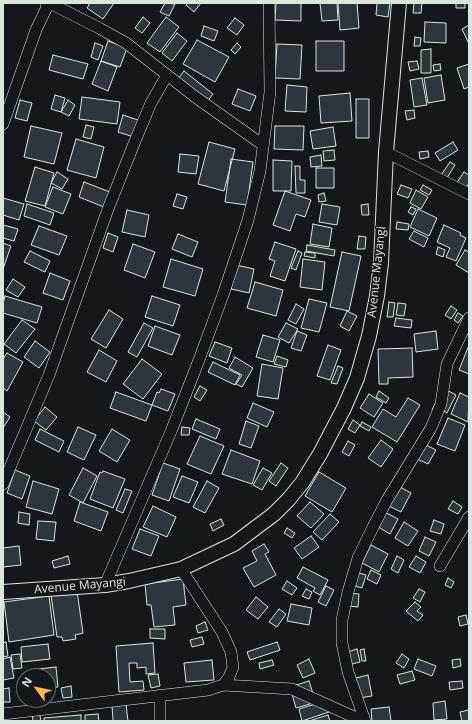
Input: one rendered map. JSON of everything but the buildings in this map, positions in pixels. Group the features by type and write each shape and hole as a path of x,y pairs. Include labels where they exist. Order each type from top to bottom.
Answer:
{"street":[{"path":"3,124 47,3"},
{"path":"50,3 126,43 263,145"},
{"path":"105,585 172,429 223,295 248,220 260,171 270,92 269,3"},
{"name":"Avenue Mayangi","path":"3,592 105,585 137,580 181,569 234,544 274,514 288,500 302,482 334,429 357,378 369,336 377,296 381,262 386,152 399,3"},
{"path":"3,484 49,375 108,209 135,141 151,103 167,75"},
{"path":"386,152 469,194"},
{"path":"364,721 348,672 342,643 342,620 348,592 358,558 373,527 387,500 431,428 441,404 447,364 469,318"},
{"path":"440,566 469,517"},
{"path":"181,569 222,632 231,652 233,667 229,677 223,685"},
{"path":"3,714 208,690 223,685 292,689 364,721"},
{"path":"160,695 160,721"}]}
